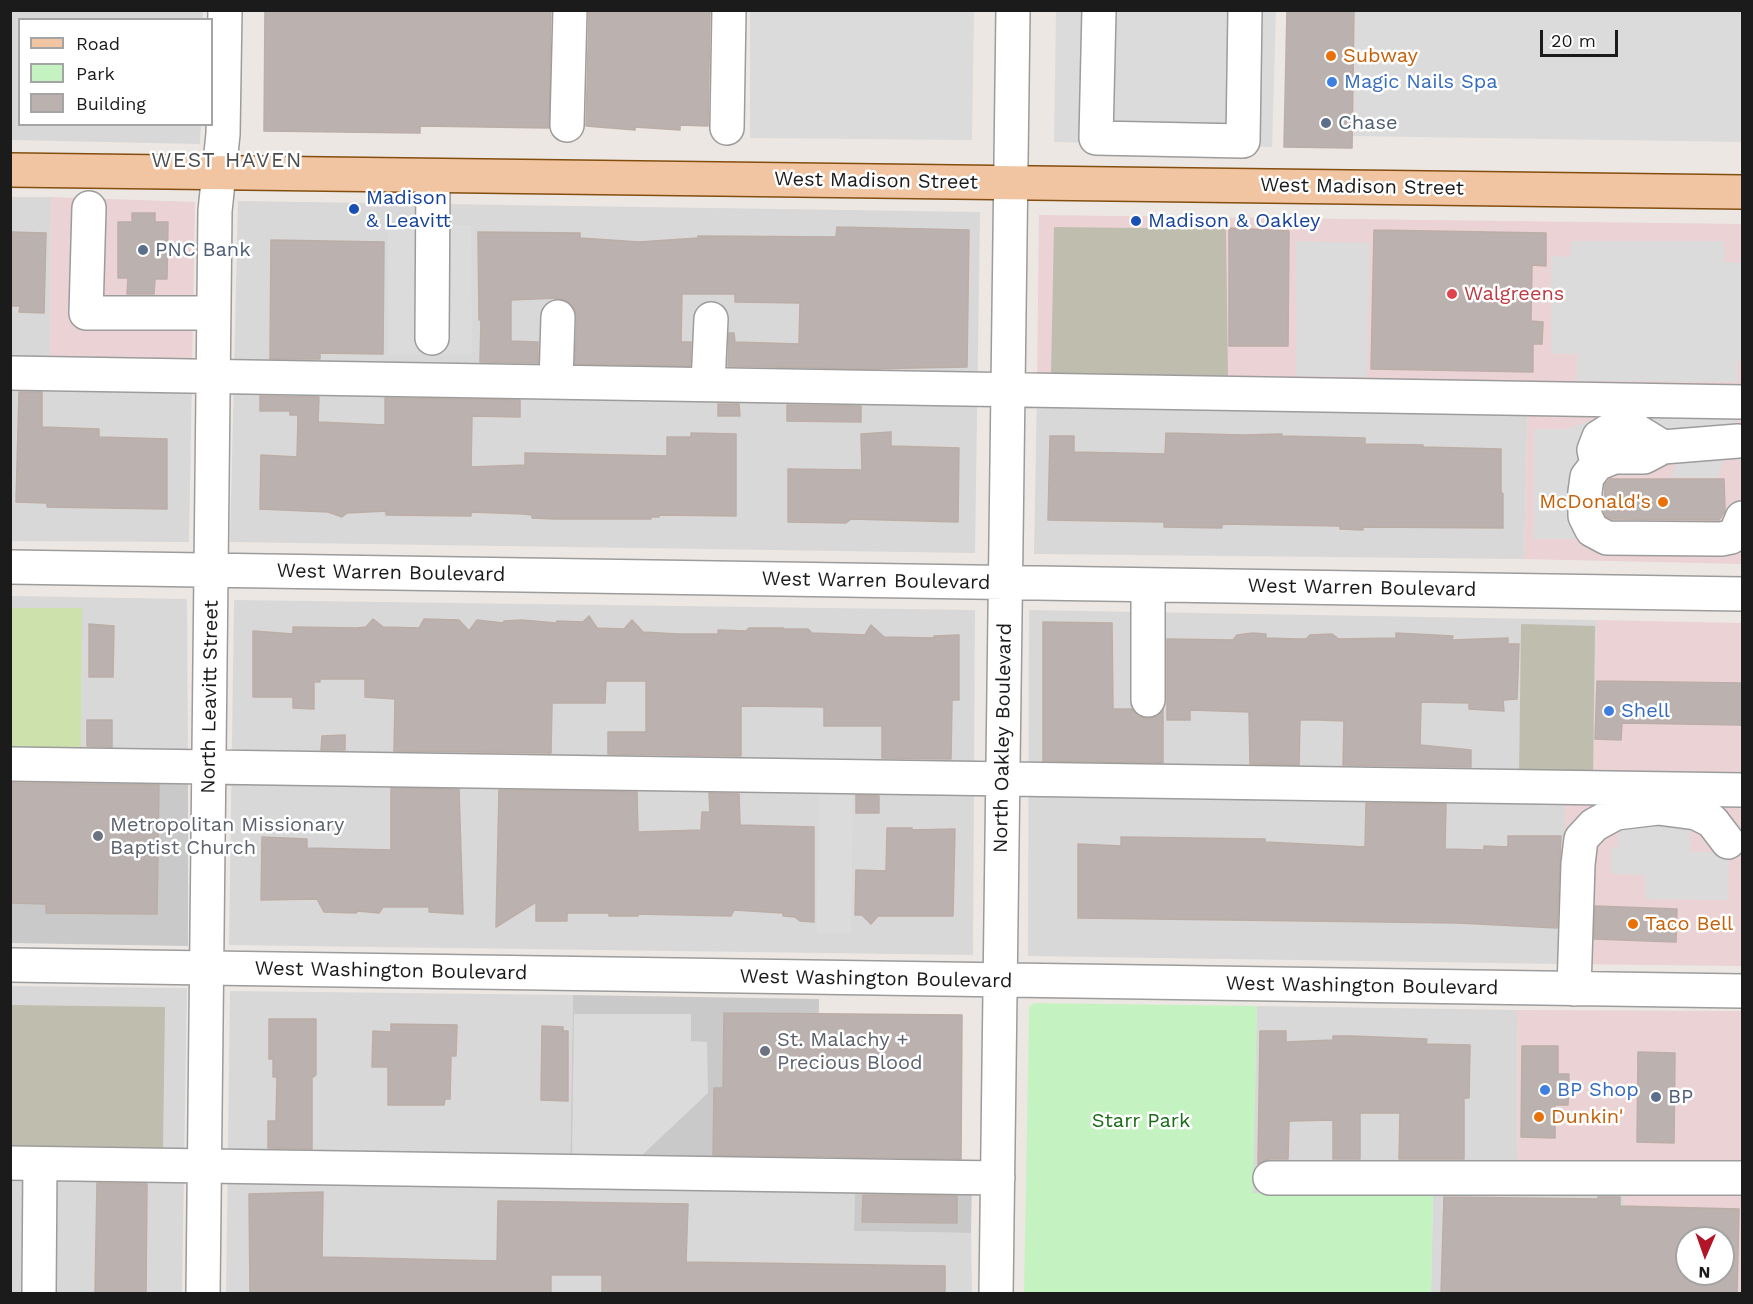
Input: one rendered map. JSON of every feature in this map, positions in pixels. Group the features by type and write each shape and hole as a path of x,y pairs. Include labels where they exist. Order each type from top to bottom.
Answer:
{"main road":[{"name":"West Madison Street","path":"10,170 1743,192"}],"street":[{"name":"North Leavitt Street","path":"203,1293 215,212 223,134 225,10"},
{"path":"567,124 570,10"},
{"path":"728,128 729,10"},
{"name":"North Oakley Boulevard","path":"996,1293 1013,10"},
{"path":"1098,10 1096,138 1243,141 1245,10"},
{"path":"432,338 433,176"},
{"path":"89,208 86,313 214,313"},
{"path":"556,382 558,317"},
{"path":"708,384 711,319"},
{"path":"10,373 1743,402"},
{"path":"1738,441 1664,447 1637,431 1621,429 1607,432 1599,437 1594,450 1597,464 1587,477 1584,492 1585,516 1592,530 1607,538 1721,539 1731,537 1743,518"},
{"name":"West Warren Boulevard","path":"10,567 1743,594"},
{"path":"1148,700 1149,585"},
{"path":"10,764 1743,790"},
{"path":"1574,988 1578,864 1581,839 1594,825 1616,813 1658,808 1696,813 1712,821 1728,842"},
{"name":"West Washington Boulevard","path":"10,965 1743,991"},
{"path":"39,1293 25,1164 998,1178"},
{"path":"1270,1179 1743,1178"}],"shaded area":[{"path":"11,10 203,11 203,18 18,18 18,126 201,126 200,144 11,140"},
{"path":"750,11 974,11 972,140 750,138"},
{"path":"1056,11 1276,11 1272,147 1054,142"},
{"path":"1354,11 1742,11 1742,142 1352,136"},
{"path":"11,197 51,197 50,373 192,376 189,542 11,541"},
{"path":"51,197 195,202 192,376 50,373"},
{"path":"238,201 980,212 975,553 230,542"},
{"path":"1039,215 1742,224 1742,564 1524,559 1528,399 1037,390"},
{"path":"388,225 471,225 472,354 388,354"},
{"path":"1054,227 1226,229 1228,377 1051,374"},
{"path":"1296,241 1370,243 1367,377 1296,376"},
{"path":"1571,241 1724,241 1724,262 1742,263 1742,361 1737,361 1737,382 1577,381 1577,354 1551,354 1551,256 1570,257"},
{"path":"1037,390 1528,398 1524,559 1034,554"},
{"path":"1737,407 1736,425 1742,430 1742,460 1723,462 1717,478 1671,477 1680,457 1610,470 1578,528 1577,539 1534,539 1534,429 1567,429 1611,410"},
{"path":"11,596 187,599 188,759 11,761"},
{"path":"234,600 975,610 973,955 229,945"},
{"path":"1029,610 1597,620 1593,788 1563,964 1028,956"},
{"path":"1597,620 1742,623 1742,966 1563,964 1565,787 1593,787"},
{"path":"1521,624 1595,626 1593,783 1519,780"},
{"path":"188,759 188,946 11,943 11,761"},
{"path":"819,788 853,788 851,934 817,933"},
{"path":"1618,826 1690,827 1690,852 1729,852 1728,900 1645,899 1645,875 1611,874 1611,848 1618,847"},
{"path":"11,986 187,988 182,1293 11,1294"},
{"path":"230,991 573,995 570,1172 855,1176 854,1231 971,1233 972,1293 226,1294"},
{"path":"573,995 819,999 818,1176 570,1172"},
{"path":"11,1005 165,1007 163,1150 11,1148"},
{"path":"1257,1006 1517,1010 1518,1178 1624,1178 1625,1293 1431,1293 1433,1196 1252,1193"},
{"path":"1517,1010 1742,1011 1742,1293 1625,1293 1624,1178 1518,1178"},
{"path":"574,1014 691,1014 691,1041 707,1042 708,1093 637,1160 572,1159"},
{"path":"855,1176 972,1178 971,1233 854,1231"}],"green space":[{"path":"11,608 82,608 81,748 11,747"},
{"name":"Starr Park","path":"1034,1003 1257,1006 1253,1193 1433,1196 1431,1293 1024,1294 1029,1007"}],"building":[{"path":"265,10 551,10 549,128 420,126 420,133 264,131"},
{"path":"589,10 710,10 708,126 680,125 680,130 635,127 635,130 586,126"},
{"path":"1287,10 1354,10 1352,148 1284,147"},
{"name":"PNC Bank","path":"132,213 155,213 155,222 168,222 167,279 155,279 154,294 127,294 128,278 118,278 118,222 132,222"},
{"path":"837,227 969,230 967,367 862,369 728,366 729,333 734,333 735,342 799,344 800,303 735,302 735,294 682,294 681,342 691,342 690,366 575,364 577,318 575,309 567,301 558,298 511,300 511,341 538,342 538,363 480,362 478,232 580,233 580,238 639,242 698,238 698,236 836,237"},
{"path":"1229,228 1289,231 1288,346 1229,346"},
{"name":"Walgreens","path":"1374,230 1546,233 1546,266 1532,265 1531,321 1543,322 1542,344 1533,344 1533,372 1371,369"},
{"path":"10,232 46,233 44,313 19,312 20,306 10,306"},
{"path":"271,240 384,242 383,354 320,353 320,359 270,359"},
{"path":"19,392 42,392 42,427 99,429 99,437 167,439 167,509 47,507 47,503 16,502"},
{"path":"260,396 319,397 318,422 385,425 385,398 520,400 520,417 472,416 471,467 525,465 525,453 667,456 667,437 691,437 691,433 736,434 736,516 659,515 651,519 555,519 532,518 532,515 524,514 471,512 471,516 386,515 386,511 347,513 342,517 328,512 260,509 261,455 297,457 298,415 290,415 290,411 260,411"},
{"path":"718,404 739,404 740,416 718,416"},
{"path":"787,405 861,406 861,422 787,421"},
{"path":"891,432 891,446 959,448 958,522 851,519 846,523 788,522 788,469 862,470 861,434"},
{"path":"1166,433 1282,434 1282,436 1365,438 1365,444 1501,449 1503,528 1363,527 1363,530 1340,529 1340,526 1222,524 1222,528 1164,527 1164,522 1048,520 1050,436 1074,436 1074,452 1165,454"},
{"name":"McDonald's","path":"1610,479 1724,479 1725,511 1719,520 1612,519 1604,512 1605,484"},
{"path":"589,616 597,628 624,629 632,620 643,632 678,634 718,634 718,630 746,631 749,628 783,628 808,629 812,633 865,635 871,625 884,637 934,638 934,636 959,635 959,700 952,700 951,759 882,758 882,726 824,726 824,707 741,706 741,756 608,754 608,732 646,732 646,681 606,681 605,703 552,703 551,753 394,751 395,699 365,697 365,679 320,679 320,682 314,682 314,709 293,708 293,697 253,697 253,631 293,634 293,627 357,628 366,627 373,619 383,627 419,628 424,619 459,620 469,631 477,620 503,623 504,621 522,620 556,623 557,621 583,622"},
{"path":"1043,622 1112,623 1113,709 1132,709 1138,716 1147,719 1157,716 1163,710 1163,763 1043,761"},
{"path":"89,624 114,626 113,677 89,677"},
{"path":"1396,633 1453,636 1452,640 1508,638 1508,644 1519,644 1517,699 1503,700 1504,711 1469,709 1469,703 1421,702 1420,745 1471,750 1471,767 1343,765 1344,721 1320,720 1300,720 1299,765 1250,764 1249,712 1190,710 1190,720 1167,720 1167,639 1233,640 1237,635 1266,634 1266,638 1297,639 1306,639 1310,635 1332,634 1339,639 1396,638"},
{"name":"Shell","path":"1597,681 1742,683 1742,725 1622,723 1621,740 1595,739"},
{"path":"87,720 112,720 112,747 87,746"},
{"path":"345,735 345,750 321,750 322,736"},
{"name":"Metropolitan Missionary Baptist Church","path":"10,783 159,785 157,914 46,913 46,904 10,903"},
{"path":"391,788 459,789 463,914 429,912 429,907 383,907 379,913 324,912 317,899 261,900 262,837 307,839 307,848 391,850"},
{"path":"499,790 637,792 638,832 701,830 702,812 710,812 709,793 739,794 740,825 814,827 814,922 800,921 795,917 783,916 783,913 734,910 731,916 638,914 638,916 609,916 609,913 567,913 567,921 536,921 536,902 496,927"},
{"path":"856,795 879,796 879,813 856,813"},
{"path":"1366,803 1446,804 1445,849 1484,850 1484,846 1508,847 1508,836 1561,836 1557,928 1458,923 1078,918 1078,844 1121,846 1121,837 1265,839 1265,842 1365,847"},
{"path":"887,828 955,829 953,916 878,916 871,924 862,915 855,915 856,870 886,871"},
{"name":"Taco Bell","path":"1595,906 1677,909 1676,942 1594,939"},
{"path":"724,1013 962,1015 961,1159 713,1155 714,1088 723,1088"},
{"path":"269,1019 316,1019 316,1075 312,1078 312,1149 268,1148 268,1121 276,1121 277,1077 273,1077 273,1059 269,1059"},
{"path":"391,1024 457,1025 456,1056 451,1056 450,1099 445,1099 444,1105 388,1105 388,1067 372,1067 373,1031 391,1032"},
{"path":"542,1026 563,1027 563,1031 568,1031 568,1101 541,1100"},
{"path":"1260,1031 1286,1031 1286,1042 1333,1040 1333,1036 1351,1036 1427,1039 1426,1044 1470,1045 1469,1098 1464,1098 1464,1159 1399,1159 1400,1113 1360,1113 1360,1159 1333,1159 1333,1120 1289,1121 1288,1159 1269,1159 1258,1164"},
{"name":"BP Shop","path":"1522,1046 1558,1046 1558,1074 1569,1074 1568,1105 1555,1105 1555,1138 1521,1137"},
{"name":"BP","path":"1638,1052 1675,1053 1674,1143 1637,1142"},
{"path":"97,1183 147,1184 146,1293 95,1293"},
{"path":"323,1192 322,1257 497,1261 498,1201 688,1204 686,1262 945,1266 945,1293 602,1293 602,1275 551,1275 551,1293 250,1293 249,1194"},
{"path":"863,1195 957,1196 957,1223 862,1222"},
{"path":"1444,1197 1598,1199 1598,1197 1620,1197 1620,1206 1739,1209 1737,1293 1441,1293"}],"place":[{"name":"Subway","path":"1331,56"},
{"name":"Magic Nails Spa","path":"1332,82"},
{"name":"Chase","path":"1326,123"},
{"name":"Madison & Leavitt","path":"354,209"},
{"name":"Madison & Oakley","path":"1136,221"},
{"name":"PNC Bank","path":"143,250"},
{"name":"Walgreens","path":"1452,294"},
{"name":"McDonald's","path":"1663,502"},
{"name":"Shell","path":"1609,711"},
{"name":"Metropolitan Missionary Baptist Church","path":"98,836"},
{"name":"Taco Bell","path":"1633,924"},
{"name":"St. Malachy + Precious Blood","path":"765,1051"},
{"name":"BP Shop","path":"1545,1090"},
{"name":"BP","path":"1656,1097"},
{"name":"Dunkin'","path":"1539,1117"}],"district":[{"name":"WEST HAVEN","path":"227,161"}]}
